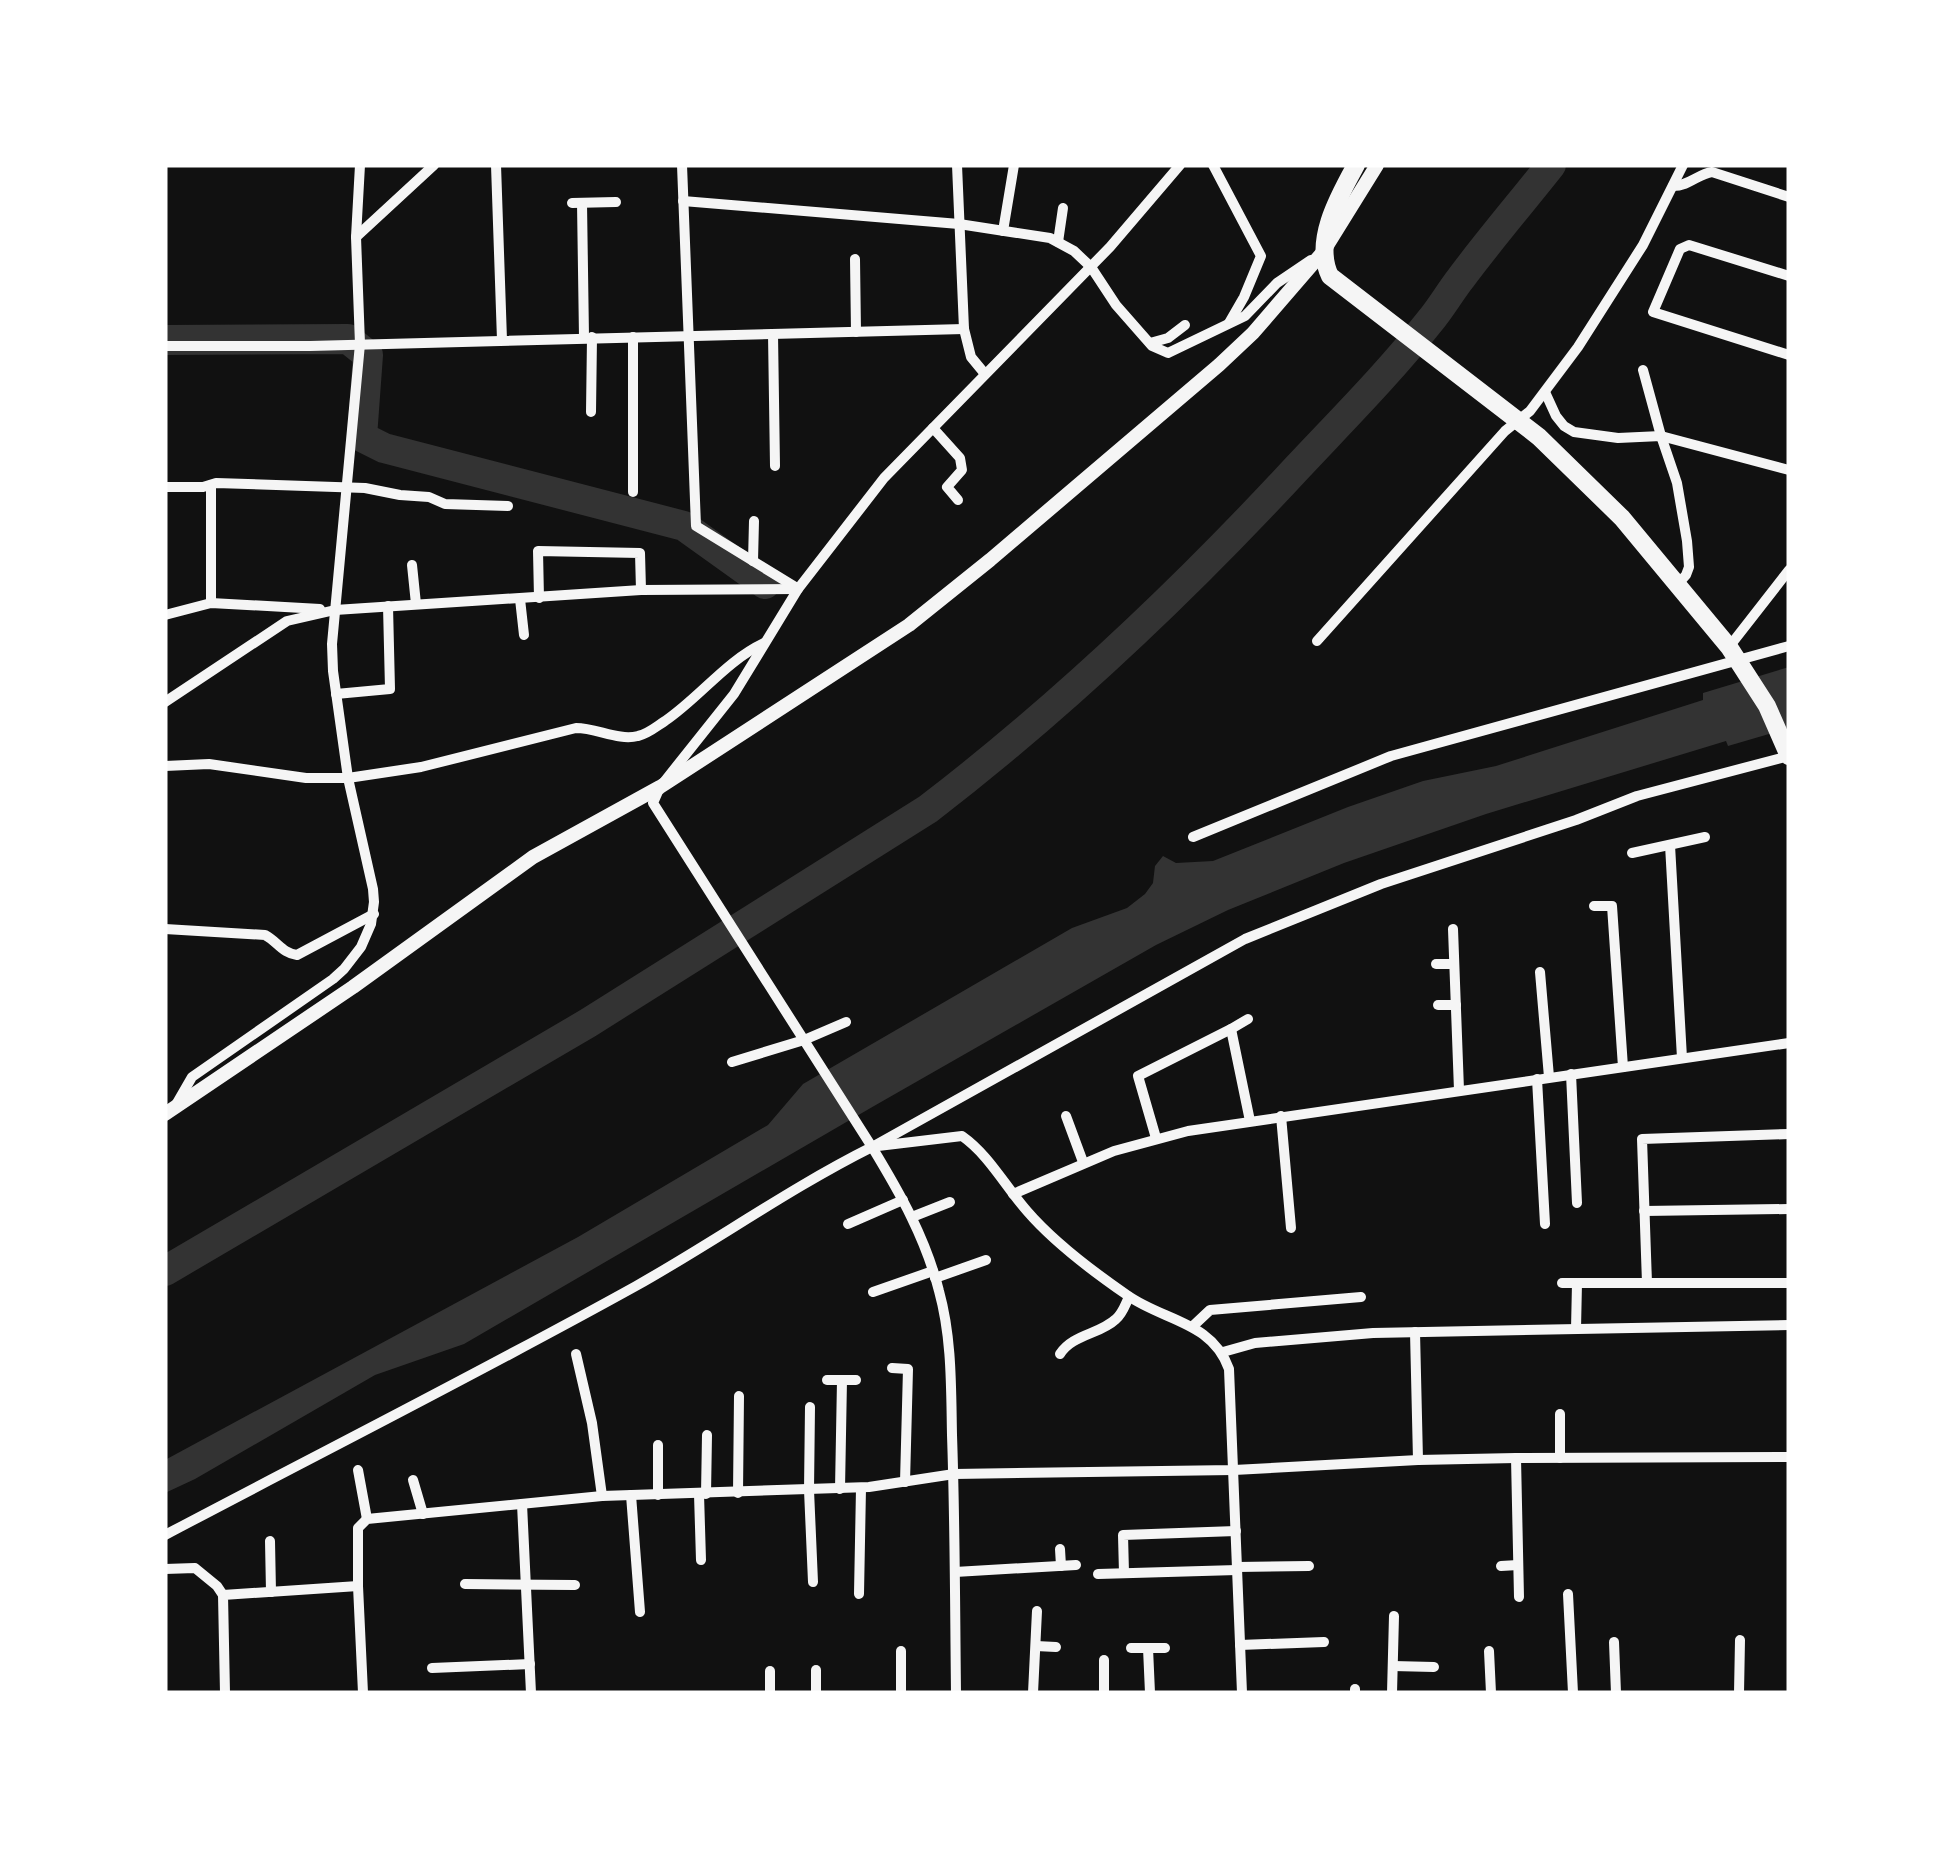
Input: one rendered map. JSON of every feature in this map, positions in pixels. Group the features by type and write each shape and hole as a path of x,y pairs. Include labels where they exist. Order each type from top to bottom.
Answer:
{"main road":[{"path":"1356,165 1330,222 1323,252 1330,276 1539,437 1622,518 1736,657 1767,706 1788,754"}],"street":[{"path":"169,1111 192,1077 344,969 366,938 374,914 373,889 348,778 332,644 360,344 356,236 360,165"},
{"path":"356,236 434,165"},
{"path":"496,165 502,340"},
{"path":"682,165 696,526 798,589"},
{"path":"957,165 964,330 971,357 985,374"},
{"path":"1003,231 1014,165"},
{"path":"956,1693 950,1355 934,1274 904,1200 653,803 660,787 734,694 798,589 884,478 1091,267 1180,165"},
{"path":"1213,165 1261,256 1228,324"},
{"path":"169,1111 353,988 533,857 660,787 909,626 1253,333 1323,252 1377,165"},
{"path":"1318,641 1505,431 1530,411 1545,392 1643,245 1683,165"},
{"path":"1673,186 1690,184 1712,172 1789,196"},
{"path":"684,201 960,224 1050,238 1074,251 1091,267 1116,305 1150,343 1168,353 1245,316 1278,283 1323,252"},
{"path":"591,412 577,203 616,202"},
{"path":"1058,242 1064,208"},
{"path":"1789,276 1694,245 1684,246 1653,312 1789,355"},
{"path":"854,259 856,332"},
{"path":"1150,343 1168,338 1185,324"},
{"path":"165,346 964,330"},
{"path":"773,334 774,466"},
{"path":"632,337 633,492"},
{"path":"1643,370 1678,483 1689,566 1677,585"},
{"path":"1545,392 1556,416 1574,432 1618,438 1661,436 1789,470"},
{"path":"933,428 960,458 959,475 947,486 958,500"},
{"path":"760,438 774,438"},
{"path":"211,604 212,485"},
{"path":"165,487 348,487 429,497 446,504 508,506"},
{"path":"752,561 754,520"},
{"path":"539,598 538,551 640,553 641,590"},
{"path":"412,565 416,604"},
{"path":"1736,657 1789,570"},
{"path":"165,615 211,604 336,610 641,590 798,589"},
{"path":"520,599 524,635"},
{"path":"336,694 390,690 388,606"},
{"path":"165,702 287,621 336,610"},
{"path":"165,766 209,764 306,778 348,778 421,768 576,728 640,736 681,710 740,657 764,643"},
{"path":"1193,837 1391,756 1736,657 1789,646"},
{"path":"165,1535 633,1287 869,1143 1245,939 1381,884 1637,796 1788,754"},
{"path":"1632,853 1705,837"},
{"path":"1670,844 1682,1058"},
{"path":"1594,906 1612,906 1622,1067"},
{"path":"165,930 265,934 276,940 282,950 297,954 374,914"},
{"path":"1453,929 1459,1090"},
{"path":"1436,964 1454,964"},
{"path":"1540,972 1549,1077"},
{"path":"1618,995 1632,994"},
{"path":"1438,1005 1456,1005"},
{"path":"1156,1138 1138,1076 1248,1020"},
{"path":"732,1062 807,1043 846,1022"},
{"path":"1231,1029 1250,1120"},
{"path":"1013,1194 1084,1162 1156,1138 1250,1120 1789,1043"},
{"path":"1571,1074 1570,1173 1577,1203"},
{"path":"1536,1079 1545,1224"},
{"path":"1066,1116 1084,1162"},
{"path":"1281,1116 1291,1228"},
{"path":"1647,1282 1642,1139 1789,1134"},
{"path":"869,1143 962,1136 978,1147 1013,1194 1083,1262 1129,1297 1193,1326 1223,1352 1229,1369 1242,1693"},
{"path":"1524,1146 1540,1145"},
{"path":"848,1224 904,1200"},
{"path":"912,1217 950,1202"},
{"path":"1530,1208 1544,1208"},
{"path":"1644,1210 1789,1209"},
{"path":"873,1292 986,1260"},
{"path":"1562,1283 1789,1282"},
{"path":"1576,1283 1576,1329"},
{"path":"1330,1284 1332,1300"},
{"path":"1060,1354 1072,1340 1090,1335 1115,1320 1129,1297"},
{"path":"1193,1326 1210,1310 1360,1297"},
{"path":"1223,1352 1255,1344 1415,1332 1789,1325"},
{"path":"1415,1332 1418,1460"},
{"path":"576,1354 592,1423 602,1496"},
{"path":"892,1368 908,1369 905,1482"},
{"path":"827,1380 856,1380"},
{"path":"840,1489 842,1380"},
{"path":"738,1493 739,1396"},
{"path":"810,1407 813,1582"},
{"path":"1560,1414 1560,1458"},
{"path":"701,1560 707,1435"},
{"path":"658,1445 658,1495"},
{"path":"1516,1458 1519,1597"},
{"path":"363,1693 358,1528 367,1519 602,1496 861,1488 954,1474 1234,1470 1516,1458 1789,1458"},
{"path":"358,1470 367,1519"},
{"path":"413,1480 423,1514"},
{"path":"859,1594 861,1488"},
{"path":"631,1495 640,1612"},
{"path":"522,1504 531,1693"},
{"path":"1124,1573 1123,1536 1236,1531"},
{"path":"270,1540 271,1592"},
{"path":"1060,1549 1061,1566"},
{"path":"1501,1566 1518,1564"},
{"path":"955,1572 1076,1565"},
{"path":"1098,1574 1309,1566"},
{"path":"165,1569 195,1568 218,1586 223,1595 225,1693"},
{"path":"844,1580 860,1580"},
{"path":"465,1584 574,1585"},
{"path":"223,1595 358,1586"},
{"path":"1568,1594 1573,1693"},
{"path":"1033,1693 1037,1611"},
{"path":"1392,1693 1394,1616"},
{"path":"1739,1693 1740,1640"},
{"path":"1240,1645 1324,1642"},
{"path":"1614,1642 1616,1693"},
{"path":"1036,1646 1056,1648"},
{"path":"1131,1648 1165,1648"},
{"path":"1148,1648 1150,1693"},
{"path":"1488,1650 1491,1693"},
{"path":"901,1651 901,1693"},
{"path":"1104,1660 1104,1693"},
{"path":"432,1668 530,1664"},
{"path":"1393,1666 1434,1667"},
{"path":"816,1670 816,1693"},
{"path":"770,1671 770,1693"}],"shaded area":[{"path":"1789,667 1789,728 1728,746 1726,741 1486,814 1344,863 1228,910 1156,945 464,1344 375,1375 165,1493 165,1460 578,1237 768,1125 803,1084 1072,928 1127,908 1153,883 1155,866 1163,856 1176,863 1213,861 1423,781 1496,766 1703,700 1703,693"}],"waterway":[{"path":"165,1271 588,1023 928,809 977,770 1120,646 1254,514 1414,340 1551,165"},
{"path":"165,340 348,339 368,355 362,437 384,448 684,526 765,584"}]}
